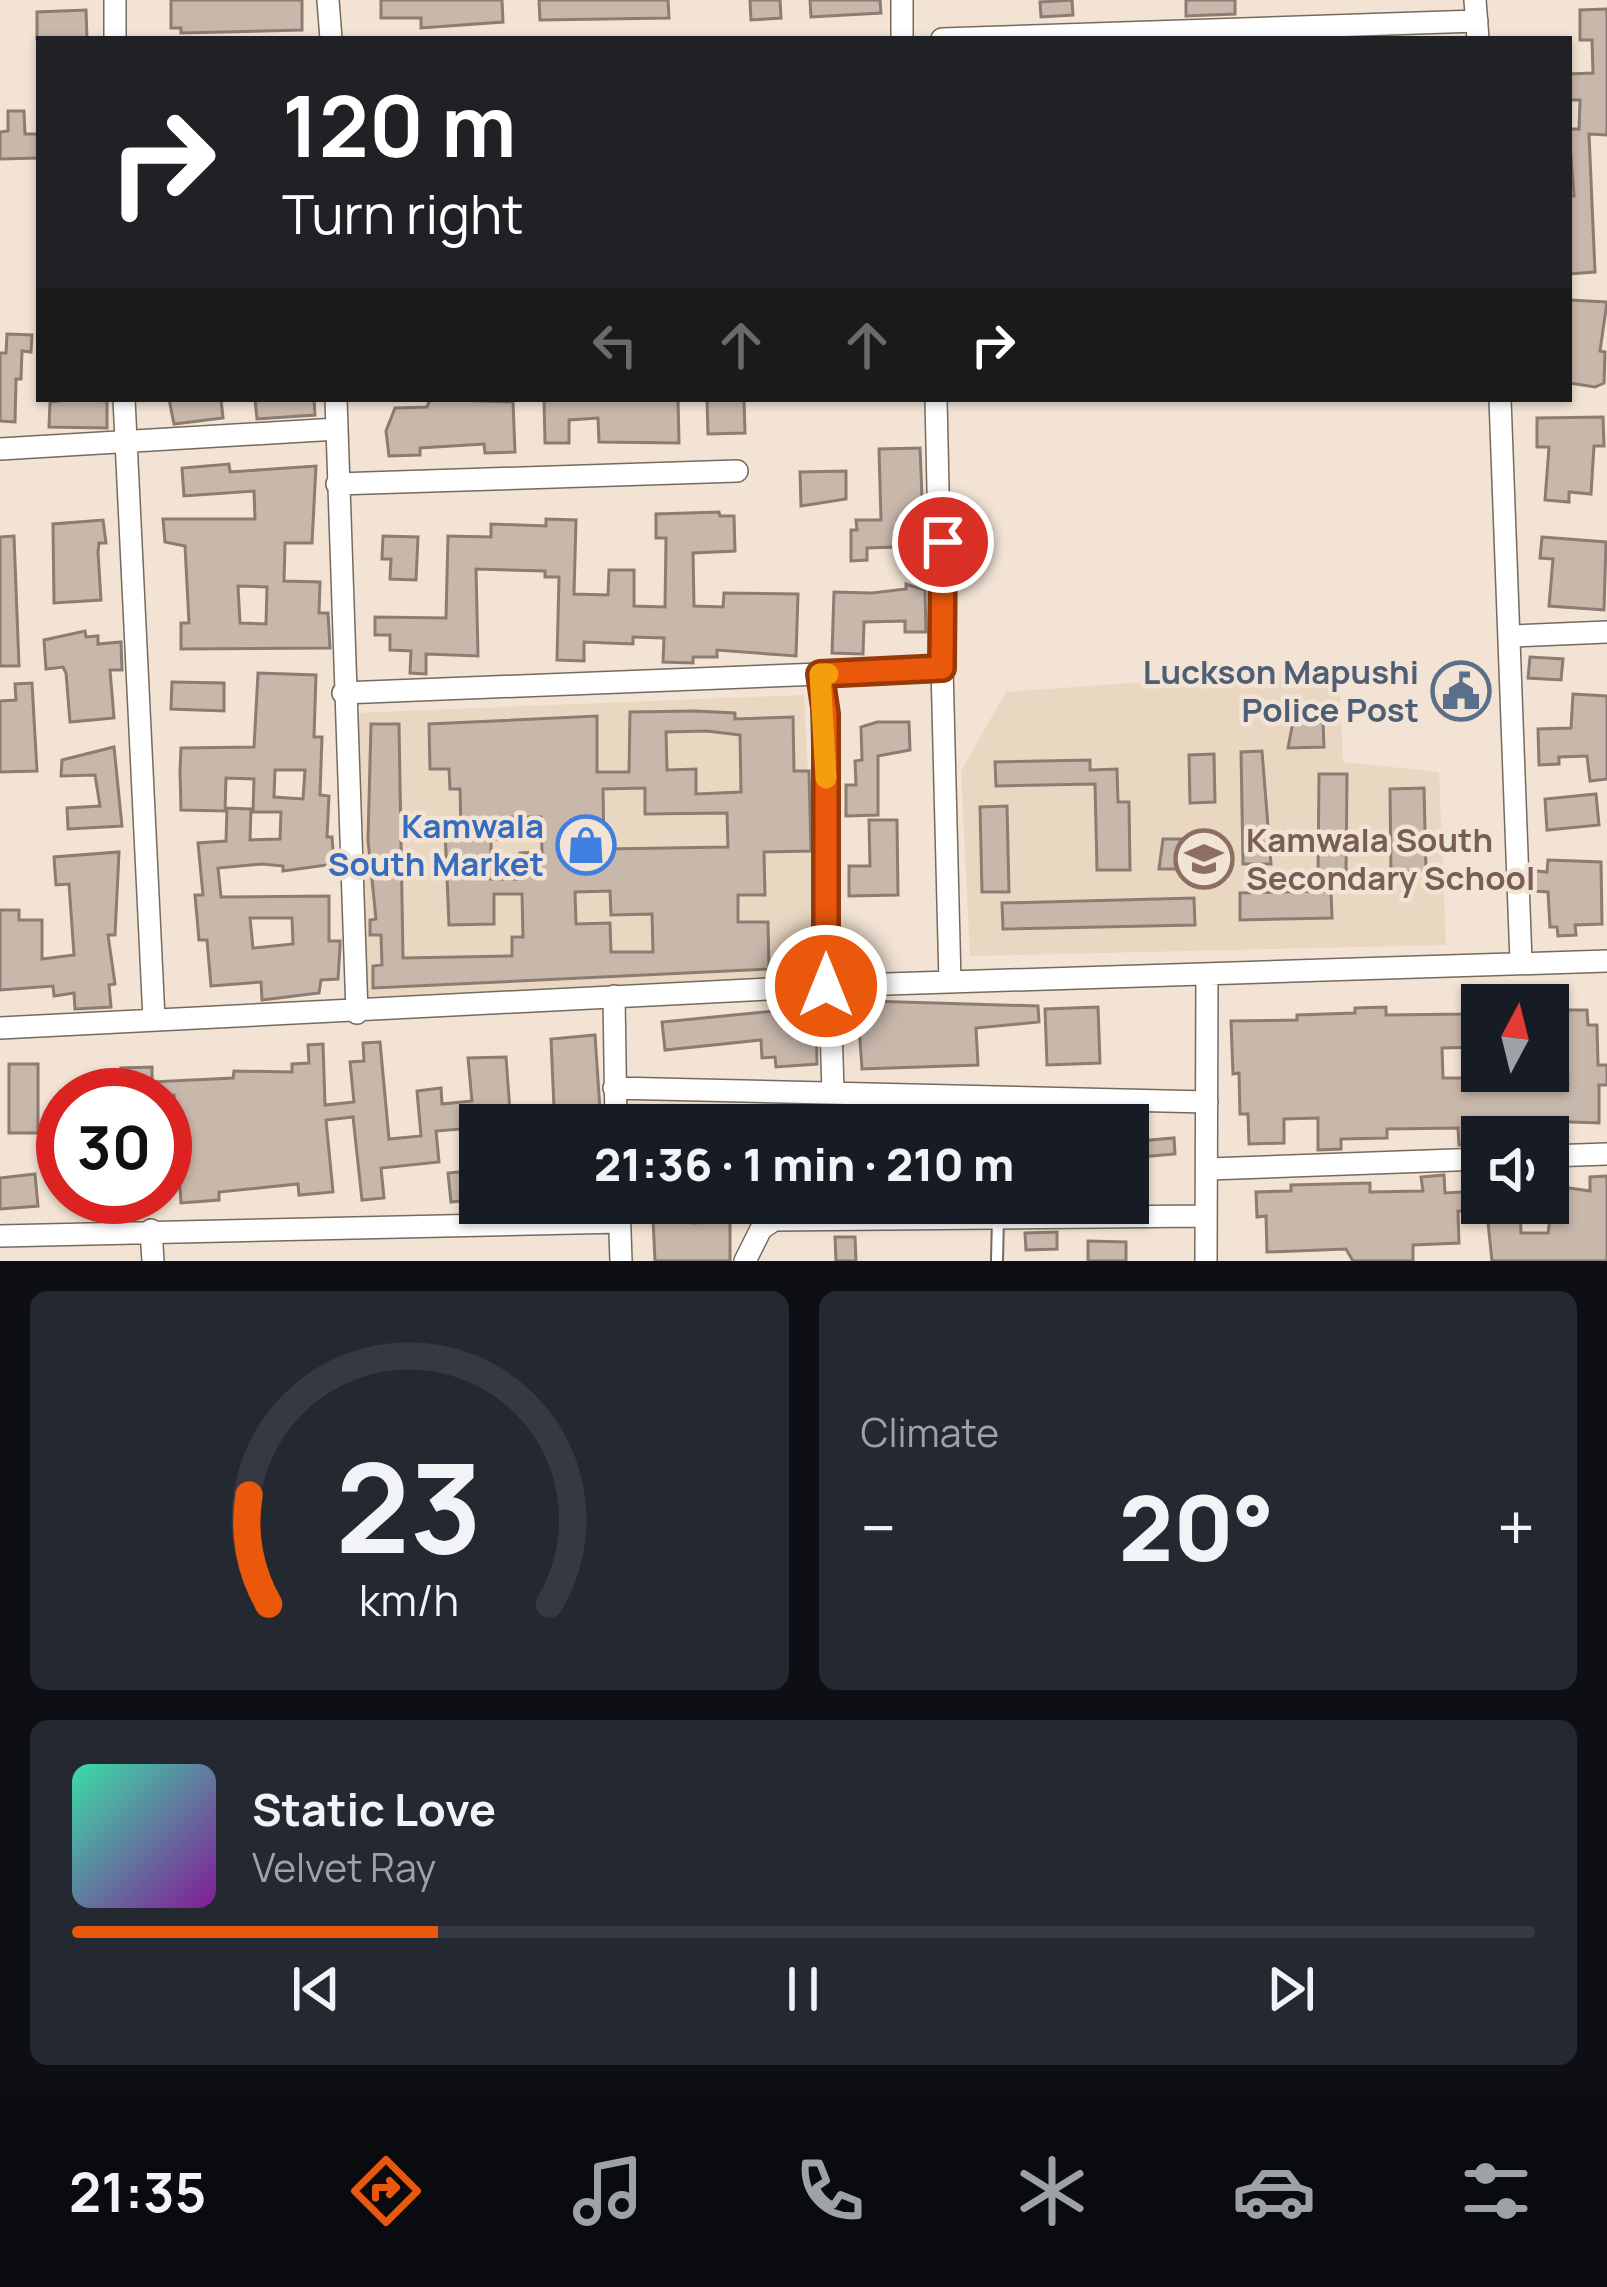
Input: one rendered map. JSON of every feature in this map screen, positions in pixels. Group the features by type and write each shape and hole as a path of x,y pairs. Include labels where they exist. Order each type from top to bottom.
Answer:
{"street":[{"path":"115,0 115,36"},
{"path":"328,0 331,36"},
{"path":"902,0 902,36"},
{"path":"1026,36 1477,20"},
{"path":"124,402 154,1019"},
{"path":"336,402 357,1013"},
{"path":"936,402 950,982"},
{"path":"1500,402 1521,962"},
{"path":"0,449 337,429"},
{"path":"337,484 737,471"},
{"path":"1511,636 1607,632"},
{"path":"344,693 942,668"},
{"path":"820,674 826,714 826,986 833,1093"},
{"path":"0,1028 826,986 1607,961"},
{"path":"1205,1261 1208,974"},
{"path":"614,996 615,1104"},
{"path":"614,1088 1207,1102"},
{"path":"1569,1155 1607,1154"},
{"path":"1209,1169 1461,1160"},
{"path":"1149,1215 1204,1216"},
{"path":"0,1236 459,1218"},
{"path":"619,1224 621,1261"},
{"path":"745,1261 768,1224"},
{"path":"151,1230 153,1261"}],"lane":[{"path":"997,1261 998,1224"}],"shaded area":[{"name":"Kamwala South Secondary School","path":"1339,668 1343,762 1439,772 1446,945 970,956 961,771 1006,692"},
{"name":"Kamwala South Market","path":"804,695 818,977 368,999 355,713"}],"building":[{"path":"171,0 302,0 302,30 181,33 181,28 171,28"},
{"path":"381,0 502,0 503,22 421,28 421,18 381,18"},
{"path":"539,0 668,0 669,18 540,20"},
{"path":"750,0 780,0 781,18 751,20"},
{"path":"810,0 880,0 881,13 811,17"},
{"path":"1072,0 1073,15 1041,17 1040,2"},
{"path":"1186,0 1235,0 1235,14 1186,16"},
{"path":"1607,9 1607,135 1589,134 1595,272 1572,274 1572,129 1579,129 1580,100 1572,100 1572,74 1593,73 1592,40 1580,40 1580,10"},
{"path":"86,10 87,36 37,36 37,12"},
{"path":"8,111 24,111 25,134 36,134 36,158 0,159 0,132 8,131"},
{"path":"1572,300 1607,302 1600,351 1605,352 1604,383 1595,387 1572,383"},
{"path":"7,334 32,335 31,352 22,351 21,379 16,379 15,422 0,421 0,353 6,353"},
{"path":"50,402 107,402 107,428 49,427"},
{"path":"170,402 221,402 223,418 174,424"},
{"path":"255,402 314,402 315,415 257,419"},
{"path":"429,402 513,402 515,452 485,453 484,444 420,448 420,455 389,456 386,431 395,408 427,407"},
{"path":"544,402 678,402 679,443 599,442 598,418 569,420 569,443 545,443"},
{"path":"707,402 744,402 745,433 708,434"},
{"path":"1603,417 1604,446 1594,446 1591,494 1569,492 1569,502 1545,500 1549,447 1537,447 1537,418"},
{"path":"920,448 924,546 867,548 867,560 851,561 851,530 857,530 856,520 881,520 879,449"},
{"path":"229,464 230,472 316,466 312,543 285,543 284,581 320,582 319,613 328,613 330,648 181,649 181,623 189,623 185,546 165,542 163,519 255,519 254,491 184,496 182,468","holes":["238,586 267,587 266,624 240,623"]},
{"path":"846,471 846,499 801,506 800,472"},
{"path":"719,512 720,516 734,516 735,551 693,553 694,606 723,607 724,593 798,594 796,656 717,650 717,657 693,657 693,663 663,662 664,638 633,637 633,644 584,642 584,661 557,660 559,577 545,577 545,571 476,569 478,656 426,654 426,674 410,673 411,651 390,650 390,635 375,635 375,617 446,618 448,536 491,537 491,524 546,526 546,519 576,520 574,594 608,595 609,570 634,570 634,606 665,607 666,538 656,538 656,514"},
{"path":"103,520 106,543 99,543 98,552 101,600 54,603 53,524"},
{"path":"14,536 19,666 0,666 0,537"},
{"path":"383,536 418,537 416,580 390,579 391,559 382,559"},
{"path":"1542,537 1606,542 1604,610 1549,606 1553,559 1540,558"},
{"path":"906,584 925,590 926,632 905,632 905,621 864,622 863,654 832,653 834,592 872,593 906,589"},
{"path":"85,631 86,637 98,636 98,644 121,642 122,670 110,670 114,718 70,722 66,673 63,667 46,669 44,640"},
{"path":"1530,657 1563,659 1561,680 1528,678"},
{"path":"258,673 316,675 314,737 322,737 320,795 329,796 327,837 332,837 334,864 283,871 283,866 262,864 218,868 221,897 329,896 329,941 340,941 338,979 321,980 319,993 262,1000 261,982 211,986 207,940 199,940 195,895 203,895 198,843 226,841 227,808 251,809 250,840 280,839 281,812 253,812 254,779 226,778 225,811 181,810 181,748 254,747","holes":["275,770 305,770 303,799 274,797","250,918 292,918 293,944 253,948"]},
{"name":"Luckson Mapushi Police Post","path":"1471,676 1472,706 1451,706 1450,677"},
{"path":"172,682 224,683 224,711 171,709"},
{"path":"32,683 37,771 0,772 0,701 16,700 15,684"},
{"path":"1573,694 1607,696 1607,779 1590,781 1587,756 1559,757 1559,764 1539,765 1538,729 1571,728"},
{"name":"Kamwala South Market","path":"630,712 735,713 735,719 793,717 794,771 809,771 811,851 764,852 765,895 738,895 738,922 768,922 769,969 373,988 373,966 382,965 381,935 370,935 370,920 376,919 368,840 371,724 399,724 403,958 512,956 512,937 523,937 522,894 494,894 494,924 449,925 445,830 461,830 460,789 450,789 449,769 430,769 429,724 597,716 597,772 629,772","holes":["666,732 740,735 741,792 696,794 696,769 667,770","645,788 645,814 727,813 728,847 604,849 603,789","512,817 541,817 542,852 520,853 521,879 491,879 491,839 512,839","610,891 611,915 652,914 653,952 611,952 610,923 576,924 575,892"]},
{"path":"909,722 910,750 878,756 878,815 846,816 846,785 856,785 855,761 862,760 861,727"},
{"path":"1293,722 1323,722 1324,747 1288,748"},
{"path":"114,747 122,826 68,829 67,808 100,806 95,775 61,776 62,760"},
{"path":"1262,751 1271,864 1243,864 1241,752"},
{"path":"1214,754 1215,802 1190,803 1189,755"},
{"path":"1090,760 1090,770 1117,769 1118,802 1129,802 1130,870 1097,870 1095,784 996,786 995,762"},
{"path":"1319,774 1347,774 1346,877 1318,878"},
{"path":"1424,788 1426,871 1391,872 1390,789"},
{"path":"1596,794 1599,825 1547,830 1545,799"},
{"path":"1007,806 1009,892 982,892 980,807"},
{"path":"869,820 897,820 898,895 849,896 849,866 870,866"},
{"path":"1163,839 1190,839 1190,869 1159,869"},
{"path":"119,852 115,935 108,935 115,984 109,985 111,1007 75,1009 74,993 54,996 53,986 0,990 0,910 19,910 19,920 42,920 42,959 74,955 69,884 56,885 54,857"},
{"path":"1548,860 1601,862 1602,924 1575,925 1576,935 1558,936 1557,927 1550,927 1548,892 1534,891 1536,871 1547,872"},
{"path":"1331,891 1332,918 1240,920 1240,893"},
{"path":"1194,898 1195,925 1003,929 1002,903"},
{"path":"868,1001 1038,1006 1039,1022 976,1028 978,1065 862,1069 858,1012"},
{"path":"816,1007 817,1064 776,1067 775,1057 762,1058 761,1040 665,1050 662,1022"},
{"path":"1098,1007 1100,1063 1047,1065 1045,1009"},
{"path":"1386,1007 1386,1015 1461,1014 1461,1048 1442,1048 1443,1078 1461,1078 1461,1092 1569,1092 1569,1010 1587,1010 1588,1025 1597,1025 1598,1065 1607,1065 1607,1085 1599,1085 1599,1123 1569,1122 1569,1116 1461,1116 1461,1145 1458,1128 1387,1129 1387,1138 1341,1139 1341,1149 1318,1150 1318,1118 1284,1119 1284,1143 1249,1144 1248,1114 1240,1114 1239,1073 1233,1074 1231,1021 1297,1020 1297,1015 1355,1013 1355,1008"},
{"path":"595,1035 600,1104 554,1104 551,1039"},
{"path":"380,1042 389,1139 421,1136 417,1091 441,1088 442,1104 472,1101 468,1058 506,1057 509,1104 459,1104 459,1129 436,1131 439,1162 381,1168 384,1198 362,1200 353,1117 326,1120 333,1192 299,1195 298,1184 219,1192 219,1200 192,1202 192,1080 233,1078 234,1071 292,1072 292,1064 309,1063 308,1045 323,1044 325,1105 354,1102 350,1062 364,1061 363,1043"},
{"path":"9,1064 38,1064 36,1133 9,1133"},
{"path":"1174,1138 1175,1154 1149,1156 1149,1140"},
{"path":"459,1172 459,1201 451,1202 448,1173"},
{"path":"35,1174 36,1206 0,1209 0,1178"},
{"path":"1444,1175 1445,1193 1461,1192 1459,1243 1413,1245 1413,1261 1353,1261 1346,1249 1267,1252 1266,1216 1257,1217 1256,1192 1291,1191 1291,1185 1370,1183 1370,1192 1423,1191 1421,1177"},
{"path":"1607,1176 1607,1261 1492,1261 1488,1224 1521,1224 1521,1233 1548,1233 1549,1224 1569,1224 1569,1188 1590,1191 1590,1177"},
{"path":"653,1224 730,1224 730,1261 655,1261"},
{"path":"1057,1232 1057,1249 1026,1250 1025,1233"},
{"path":"835,1237 855,1237 856,1261 836,1261"},
{"path":"1088,1241 1126,1242 1126,1261 1088,1261"}],"slow traffic":[{"path":"826,778 826,714 820,674 828,674"}],"place":[{"name":"Luckson Mapushi Police Post","path":"1461,691"},
{"name":"Kamwala South Market","path":"586,845"},
{"name":"Kamwala South Secondary School","path":"1204,859"}],"route":[{"path":"826,986 826,714 820,674 923,665 942,668 943,542"}]}
